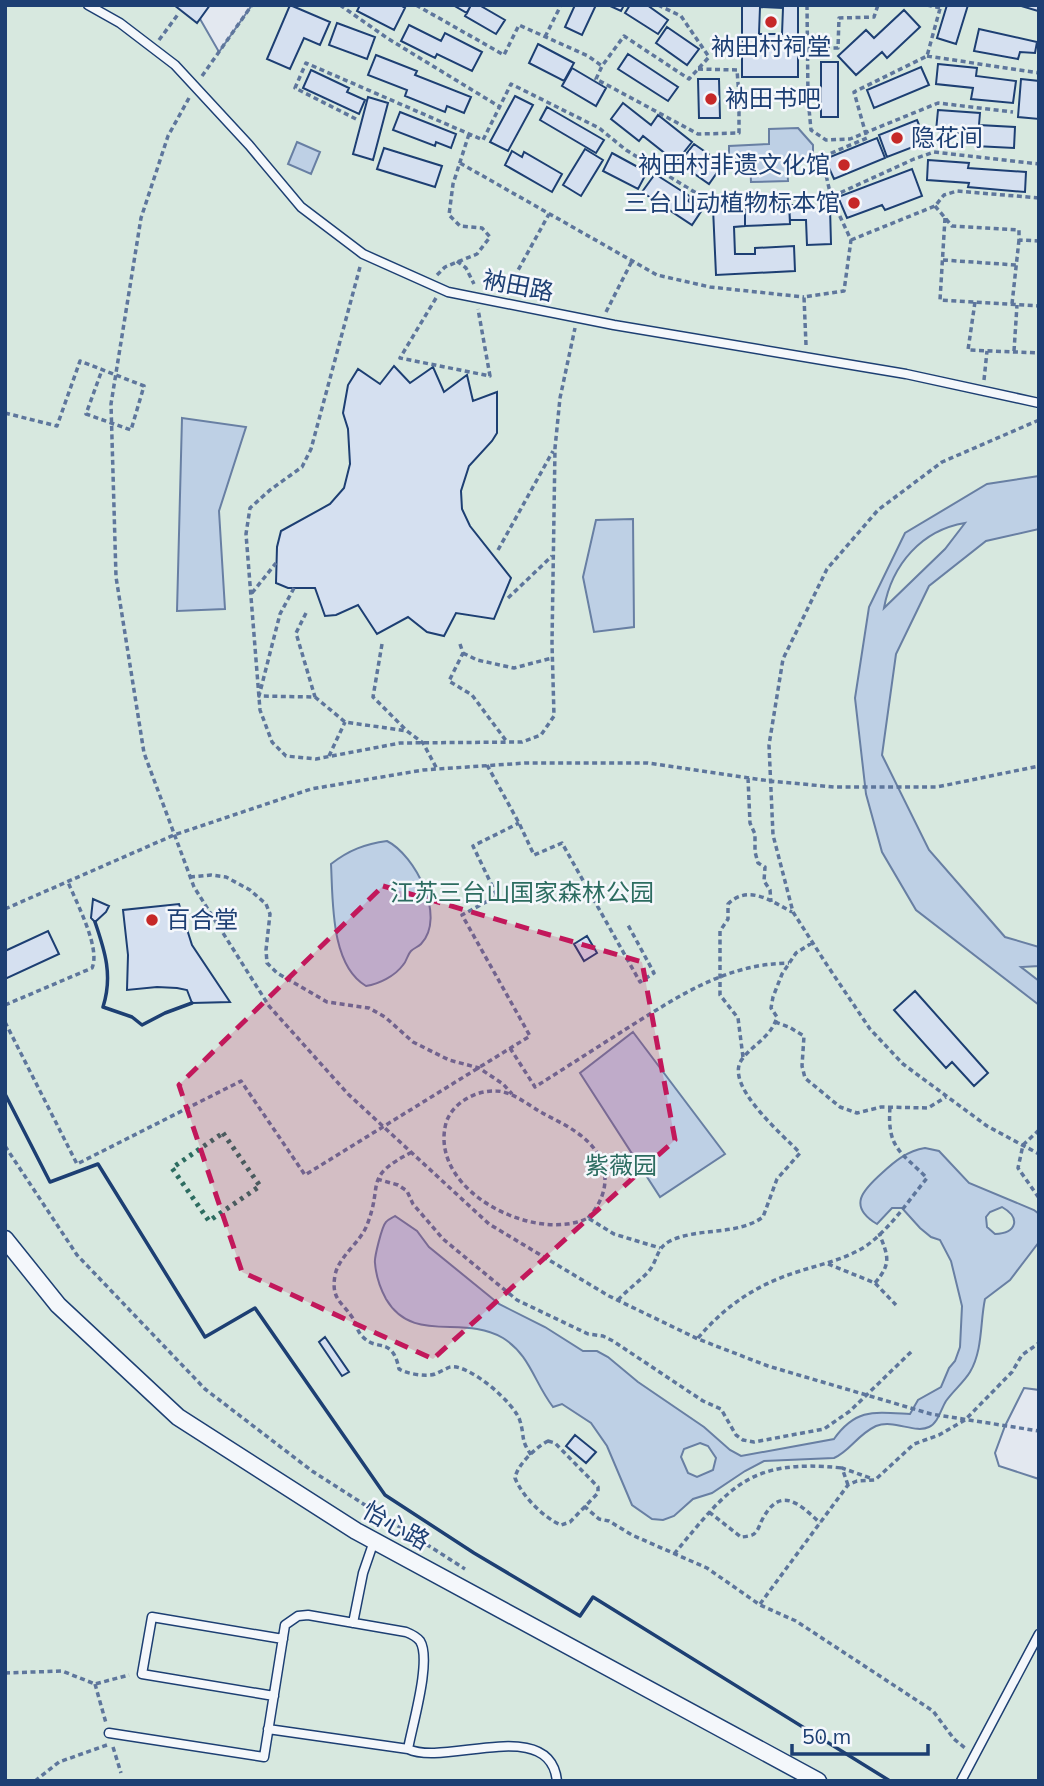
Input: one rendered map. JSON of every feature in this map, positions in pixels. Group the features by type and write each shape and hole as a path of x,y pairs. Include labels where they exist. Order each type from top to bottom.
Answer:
{"street":[{"name":"怡心路","path":"5,1239 58,1305 178,1417 374,1541 818,1781"}],"lane":[{"name":"衲田路","path":"88,5 120,23 175,65 249,145 301,207 363,254 430,284 476,298 601,323 905,374 1039,403"},
{"path":"353,1622 363,1573 374,1541"},
{"path":"110,1737 264,1757 285,1625 298,1616 308,1615 406,1632 420,1641 423,1670 408,1749"},
{"path":"274,1696 142,1674 152,1617 283,1639"},
{"path":"961,1781 1039,1634"},
{"path":"268,1729 408,1749 425,1755 513,1745 530,1748 551,1764 556,1781"}],"path":[{"path":"251,5 195,86 168,136 141,218 111,404 116,577 144,753 194,887 269,1006 348,1094 489,1224 552,1264 618,1300 698,1339 768,1366 931,1414 1039,1431"},
{"path":"340,5 387,38 500,107"},
{"path":"416,5 504,55 519,25 588,56 602,66"},
{"path":"545,37 561,5"},
{"path":"658,5 681,16 709,57 698,69 689,79 624,36 596,79 698,134 739,133 737,70 698,69"},
{"path":"807,5 811,130 826,140 850,139 938,103 1013,112"},
{"path":"808,48 838,48 839,18 874,17 878,5"},
{"path":"927,5 941,7 927,56"},
{"path":"153,48 179,13"},
{"path":"460,163 657,275 710,287 804,297 844,291 851,240 831,197 821,157 867,138 854,92 927,56 1039,73"},
{"path":"356,119 295,88 306,63 482,140 511,84 599,128 626,150 701,195 724,202 831,197 934,152 1039,163"},
{"path":"739,96 808,98"},
{"path":"430,284 445,267 477,254 490,237 482,228 460,226 449,215 453,184 469,134"},
{"path":"851,240 935,206 944,195 957,191 1039,198"},
{"path":"935,206 952,226 1019,230 1014,352"},
{"path":"500,302 549,214"},
{"path":"945,218 940,300 1039,306"},
{"path":"1019,240 1039,241"},
{"path":"363,254 312,449 302,467 250,508 246,534 260,710 272,742 286,756 316,759 400,743 522,743 541,735 554,716 552,658 555,448 560,398 577,318"},
{"path":"943,260 1016,265"},
{"path":"442,289 400,358 490,376 475,286 466,268 457,261"},
{"path":"601,323 632,261"},
{"path":"804,297 806,358"},
{"path":"975,302 968,350 1039,353"},
{"path":"983,391 987,351"},
{"path":"5,414 58,426 80,361 144,386 131,430 86,414 102,370"},
{"path":"1039,420 942,462 878,510 827,569 783,659 769,745 773,835 793,912 812,943 870,1029 904,1064 988,1126 1039,1154"},
{"path":"498,550 555,448"},
{"path":"508,598 553,556"},
{"path":"251,595 276,563"},
{"path":"259,696 280,614 294,588"},
{"path":"306,613 296,633 314,697 345,722 407,731"},
{"path":"382,644 373,697 423,743 437,769"},
{"path":"460,644 463,653 477,660 514,668 552,658"},
{"path":"463,653 449,681 472,695 508,743"},
{"path":"259,696 314,697"},
{"path":"329,757 345,722"},
{"path":"5,909 174,835 311,789 437,769 524,762 649,762 834,788 937,788 1039,766"},
{"path":"487,765 534,855 562,843 640,982 654,973 628,925"},
{"path":"748,778 750,823 755,834 755,852 758,863 765,867 764,881 770,890 771,902"},
{"path":"5,1022 77,1164 241,1081 305,1175 530,1036 462,915 497,896 473,846 519,823"},
{"path":"190,877 226,877 250,890 266,904 270,914 267,963 277,973 327,1002 369,1008 385,1017 413,1041 449,1060 479,1068 503,1084 512,1095"},
{"path":"5,1005 92,968 95,960 94,948 68,882"},
{"path":"743,1057 737,1018 720,995 720,932 728,919 728,904 736,896 747,893 793,912"},
{"path":"618,1300 650,1269 660,1248 672,1240 703,1232 745,1227 763,1217 777,1179 800,1153 753,1103 742,1087 737,1067 743,1057 768,1035 777,1017 771,1008 773,997 789,963 796,953 812,943"},
{"path":"510,1048 535,1087 689,989 759,964 789,963"},
{"path":"775,1022 804,1036 802,1066 805,1078 840,1107 858,1113 890,1107 928,1108 946,1097"},
{"path":"499,1090 577,1133 595,1152 603,1165 606,1178 604,1195 598,1208 588,1218 564,1225 539,1223 498,1210 476,1198 458,1178 449,1156 444,1137 450,1112 458,1104 486,1091 499,1090"},
{"path":"698,1339 717,1316 739,1298 763,1284 826,1264 867,1245 927,1178 892,1142 890,1107"},
{"path":"1039,1130 1023,1145 1018,1168 1039,1198"},
{"path":"5,1146 78,1255 205,1388 312,1471 452,1559 472,1575"},
{"path":"412,1152 391,1163 377,1179 367,1225 340,1263 335,1275 336,1297 351,1314 360,1335 388,1347 395,1354 398,1369 434,1375 457,1366 494,1388 506,1399 520,1421 523,1445 532,1456"},
{"path":"377,1179 398,1185 407,1191 413,1204 443,1239 526,1307 573,1325 588,1334 613,1340 703,1401 721,1409 729,1426 743,1440 754,1442 824,1429 850,1411 912,1352"},
{"path":"588,1218 614,1234 660,1248"},
{"path":"875,1283 885,1271 888,1258 879,1233"},
{"path":"826,1264 875,1283 896,1305"},
{"path":"760,1605 848,1485 857,1481 875,1480 914,1444 939,1435 965,1420 1012,1372 1022,1355 1039,1343"},
{"path":"548,1441 555,1443 598,1487 598,1493 570,1522 561,1525 552,1521 524,1492 515,1478 516,1471 532,1456 542,1444 548,1441"},
{"path":"674,1555 709,1512 727,1494 753,1475 788,1467 822,1466 842,1468 875,1480"},
{"path":"842,1468 848,1485"},
{"path":"709,1512 741,1537 751,1536 758,1530 771,1506 780,1500 794,1501 820,1523"},
{"path":"584,1506 599,1519 609,1521 632,1535 707,1568 760,1605 796,1621 924,1704 954,1739 974,1756"},
{"path":"5,1673 62,1671 95,1684 120,1676 142,1674"},
{"path":"35,1781 59,1762 107,1745 110,1737"}],"highlighted area":[{"path":"383,886 642,962 675,1140 433,1359 242,1272 179,1085"}],"green space":[{"name":"江苏三台山国家森林公园","path":"5,5 1039,5 1039,1781 5,1781"}],"shaded area":[{"path":"192,5 252,5 219,52"},
{"path":"1024,1388 1039,1390 1039,1479 999,1466 995,1453"}],"water":[{"path":"798,128 813,145 813,159 787,160 788,181 751,182 750,159 729,160 729,146 769,144 769,129"},
{"path":"297,142 320,152 311,174 288,164"},
{"path":"182,418 246,427 219,511 225,609 177,611"},
{"path":"1039,476 1039,529 986,541 929,586 896,654 882,755 929,850 1005,937 1039,947 1039,966 1021,967 1039,981 1039,1005 916,910 882,852 866,794 855,698 869,607 905,533 987,484","holes":["965,523 945,549 884,608 894,577 911,552 935,533"]},
{"path":"633,519 634,627 594,632 583,577 596,520"},
{"path":"387,841 398,848 417,873 429,903 431,918 428,932 421,944 412,950 400,969 386,979 366,986 354,976 340,947 333,912 331,864 358,848"},
{"path":"633,1032 725,1154 660,1197 580,1073"},
{"path":"925,1148 939,1151 969,1183 1039,1214 1039,1242 1010,1280 985,1299 977,1355 968,1376 946,1401 937,1419 929,1427 917,1429 883,1424 869,1430 834,1458 764,1461 712,1493 693,1499 674,1516 663,1520 652,1519 632,1505 607,1446 591,1423 562,1404 553,1407 526,1361 512,1345 488,1331 424,1325 410,1321 397,1313 386,1299 377,1277 375,1260 380,1235 386,1222 395,1216 417,1231 429,1247 499,1304 545,1327 583,1351 597,1351 608,1357 638,1382 741,1456 834,1439 850,1422 867,1414 910,1414 918,1400 941,1387 960,1347 962,1306 951,1261 940,1240 920,1228 902,1208 892,1208 877,1224 862,1211 860,1204 864,1192 892,1164 913,1151","holes":["1002,1207 1012,1216 1014,1224 1008,1231 995,1234 987,1227 986,1217 990,1212","700,1443 708,1446 716,1458 713,1470 697,1477 688,1473 681,1457 684,1449"]}],"building":[{"path":"174,5 210,5 197,23"},
{"path":"290,5 330,22 320,45 304,38 290,69 267,59"},
{"path":"360,5 400,5 405,8 394,30 357,11"},
{"path":"453,5 471,5 467,13"},
{"path":"471,5 479,5 505,20 496,34 465,16"},
{"path":"575,5 596,5 582,35 565,27"},
{"path":"608,5 624,5 621,11"},
{"path":"630,5 647,5 668,20 658,34 625,13"},
{"path":"742,5 798,5 798,77 742,77","holes":["760,7 783,8 782,34 759,34"]},
{"path":"947,5 968,5 956,44 937,38"},
{"path":"1018,5 1039,5 1039,7 1038,11"},
{"path":"904,10 920,27 887,58 882,52 856,75 838,56 866,30 874,38"},
{"path":"337,23 375,37 367,59 329,45"},
{"path":"409,25 441,41 445,33 482,52 472,71 437,54 435,58 401,41"},
{"path":"667,27 699,49 687,65 656,43"},
{"path":"979,29 1037,42 1035,53 1020,52 1018,59 974,51"},
{"path":"538,44 574,63 564,81 529,63"},
{"path":"628,54 678,87 668,101 618,69"},
{"path":"376,55 417,71 415,75 471,97 464,113 447,106 445,112 405,96 407,90 368,75"},
{"path":"821,62 838,62 838,117 821,117"},
{"path":"938,64 977,68 976,76 1016,81 1013,103 971,99 973,88 936,84"},
{"path":"921,67 929,85 874,108 867,90"},
{"path":"572,68 606,88 596,106 562,86"},
{"path":"311,70 349,88 347,92 365,100 359,114 303,88"},
{"path":"698,79 719,79 720,118 699,118"},
{"path":"1021,79 1039,81 1039,119 1018,117"},
{"path":"515,96 533,105 508,151 490,142"},
{"path":"368,97 388,103 373,160 353,154"},
{"path":"623,103 651,125 658,115 692,142 676,162 643,136 639,141 611,119"},
{"path":"547,107 604,140 596,153 540,120"},
{"path":"938,110 980,113 979,125 1015,127 1014,148 975,146 975,134 936,131"},
{"path":"400,112 456,134 451,148 436,142 435,146 393,130"},
{"path":"917,120 926,142 887,157 879,135"},
{"path":"877,138 885,158 834,179 825,159"},
{"path":"694,144 723,164 709,184 679,163"},
{"path":"384,148 442,166 435,187 377,169"},
{"path":"585,149 603,160 581,196 563,185"},
{"path":"512,151 522,157 524,152 562,174 552,192 505,165"},
{"path":"612,153 647,172 638,189 603,171"},
{"path":"928,160 969,163 968,168 1026,172 1025,192 968,187 969,183 927,180"},
{"path":"912,169 922,196 885,210 882,205 847,218 838,197"},
{"path":"655,174 691,197 688,201 702,210 692,225 642,192"},
{"path":"789,203 790,224 745,226 745,205"},
{"path":"789,205 807,205 807,208 830,207 831,244 807,245 806,220 790,220"},
{"path":"732,207 733,210 745,210 745,226 734,227 735,254 755,254 755,248 794,246 795,271 716,275 713,208"},
{"path":"394,366 410,383 433,367 444,392 467,375 473,401 497,392 497,433 469,466 461,491 462,509 470,526 511,578 494,619 456,613 444,636 427,632 408,617 377,634 358,605 336,615 325,616 315,588 288,588 276,583 277,547 281,531 330,504 344,488 350,464 348,429 343,413 348,385 358,369 380,384"},
{"path":"93,899 109,906 95,922 91,918"},
{"path":"179,904 192,945 230,1002 192,1003 187,990 177,988 127,990 128,955 123,910"},
{"path":"48,931 59,954 5,979 5,951"},
{"path":"587,936 597,953 584,961 574,944"},
{"path":"915,991 988,1073 974,1086 952,1062 946,1068 894,1010"},
{"path":"325,1337 349,1372 342,1376 319,1342"},
{"path":"575,1435 596,1452 586,1463 566,1446"}],"hedge":[{"path":"223,1133 260,1186 209,1221 172,1168 223,1133"}],"wall":[{"path":"95,922 105,953 108,974 103,1007 132,1017 142,1025 192,1003"},
{"path":"5,1094 50,1182 98,1164 205,1337 255,1308 385,1495 474,1553 580,1616 593,1597 890,1781"}],"place":[{"name":"衲田村祠堂","path":"771,22"},
{"name":"衲田书吧","path":"711,99"},
{"name":"隐花间","path":"897,138"},
{"name":"衲田村非遗文化馆","path":"844,165"},
{"name":"三台山动植物标本馆","path":"854,203"},
{"name":"百合堂","path":"152,920"}],"park label":[{"name":"紫薇园","path":"621,1166"}]}
